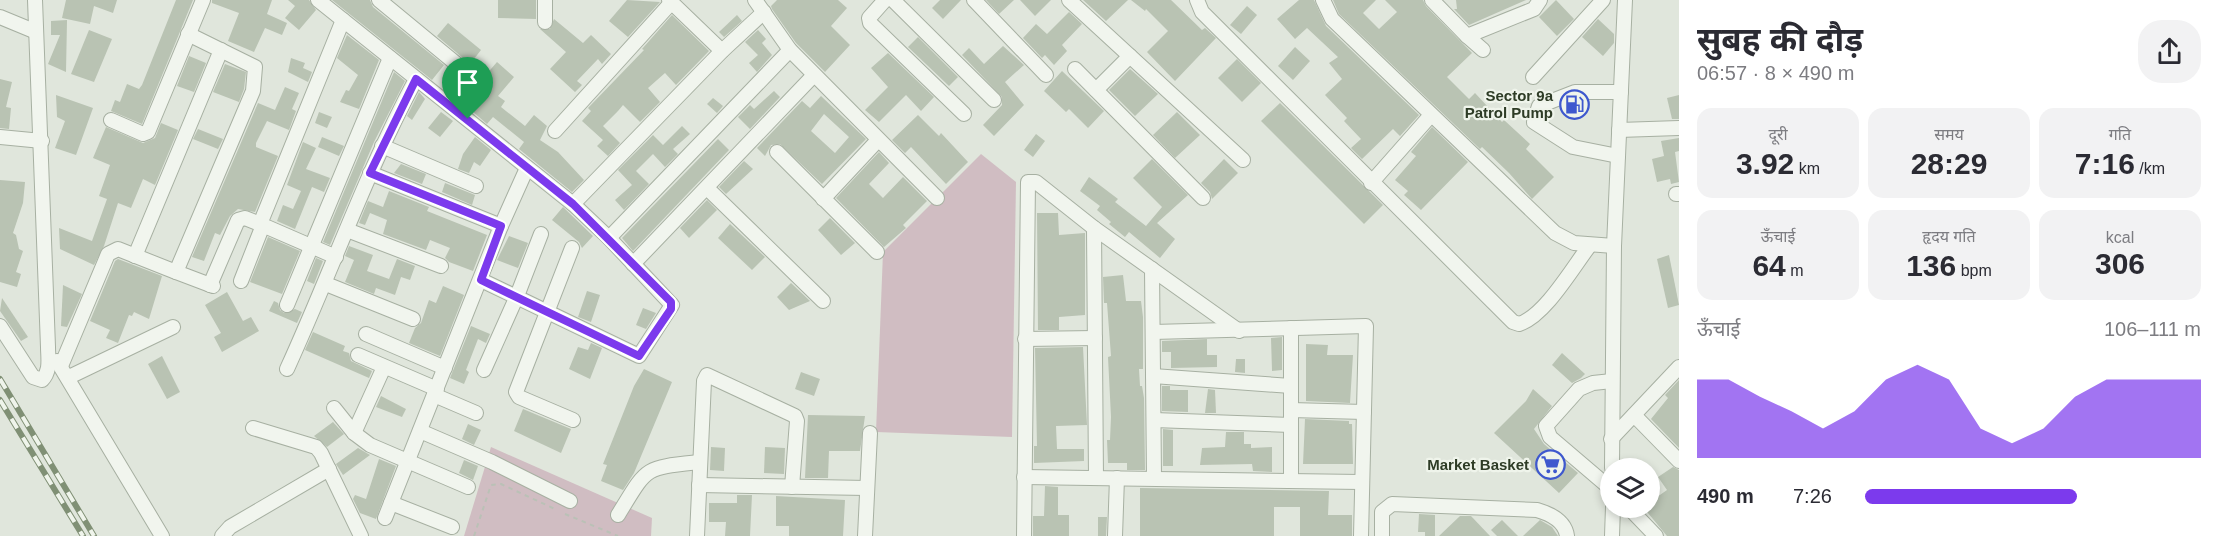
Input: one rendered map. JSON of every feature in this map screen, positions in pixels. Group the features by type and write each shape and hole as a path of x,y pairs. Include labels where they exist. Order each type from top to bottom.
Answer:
{"street":[{"path":"0,326 36,379 42,380 48,371 48,347 42,141 34,0"},
{"path":"111,120 143,134 148,132 203,0"},
{"path":"318,0 573,204 609,238 672,305 639,356 548,310 481,280"},
{"path":"379,0 482,85"},
{"path":"545,22 546,0"},
{"path":"755,0 790,50 937,198"},
{"path":"885,0 868,21 964,114"},
{"path":"892,0 994,100"},
{"path":"974,0 1046,75"},
{"path":"1069,0 1243,160"},
{"path":"1197,0 1202,12 1506,316 1519,324 1527,322 1545,303 1590,245"},
{"path":"1323,0 1332,19 1556,232 1574,243 1614,246"},
{"path":"1432,0 1483,50"},
{"path":"1467,36 1534,9 1540,0"},
{"path":"1533,77 1603,0"},
{"path":"1612,458 1614,246 1625,0"},
{"path":"555,131 670,2 722,51"},
{"path":"573,204 722,51 764,12"},
{"path":"0,17 34,31"},
{"path":"241,281 261,225 343,21"},
{"path":"176,272 253,91 256,77 255,67 188,34"},
{"path":"135,256 221,50"},
{"path":"609,238 790,50"},
{"path":"1096,90 1130,56"},
{"path":"286,305 309,245 390,58"},
{"path":"1075,69 1203,198"},
{"path":"633,264 814,75"},
{"path":"287,369 326,284 382,146 416,79"},
{"path":"1618,156 1573,147 1534,122 1539,106 1575,92 1621,92"},
{"path":"1371,183 1431,115"},
{"path":"1619,130 1679,128"},
{"path":"0,137 42,141"},
{"path":"823,199 878,140"},
{"path":"382,146 476,186"},
{"path":"777,152 877,252"},
{"path":"385,518 501,226 527,168"},
{"path":"370,173 501,226"},
{"path":"1024,536 1028,182 1036,182 1094,228 1239,331"},
{"path":"707,188 823,301"},
{"path":"65,372 108,254 118,249 211,286 238,220 245,218 336,257"},
{"path":"1094,228 1096,478"},
{"path":"347,230 441,266"},
{"path":"484,370 517,296 540,234"},
{"path":"572,248 516,395 573,420"},
{"path":"1152,269 1154,478"},
{"path":"326,284 413,319"},
{"path":"1152,332 1366,326 1361,536"},
{"path":"65,372 173,327"},
{"path":"1291,328 1291,481"},
{"path":"366,334 445,368"},
{"path":"1025,339 1095,338"},
{"path":"48,347 162,536"},
{"path":"358,355 476,413"},
{"path":"354,433 384,367"},
{"path":"1611,439 1679,367"},
{"path":"698,536 704,381 710,375 795,416 797,421 792,487"},
{"path":"1153,376 1291,386"},
{"path":"1600,480 1550,437 1546,426 1579,389 1585,385 1612,381"},
{"path":"334,408 354,433 370,445 468,487"},
{"path":"1291,410 1364,412"},
{"path":"1634,415 1679,461"},
{"path":"1154,420 1291,425"},
{"path":"253,428 316,447 361,536"},
{"path":"420,431 492,462 570,501"},
{"path":"865,536 870,434"},
{"path":"618,515 641,477 654,468 700,462"},
{"path":"222,536 230,527 328,469"},
{"path":"1024,477 1361,482"},
{"path":"1115,536 1117,478"},
{"path":"699,485 867,488"},
{"path":"391,503 452,527"},
{"path":"1382,536 1382,512 1392,504 1537,510 1551,515 1563,525 1567,536"},
{"path":"1612,536 1613,518"},
{"path":"1639,518 1656,536"}],"path":[{"path":"474,536 489,489 496,483 618,536"}],"shaded area":[{"path":"981,154 1016,182 1012,437 876,432 883,252"},
{"path":"491,447 652,518 651,536 464,536"}],"building":[{"path":"66,0 117,0 113,13 94,6 90,24 62,18"},
{"path":"176,0 193,0 142,124 111,111 115,100 120,102 127,84 139,89 142,85"},
{"path":"212,0 272,0 267,14 287,23 282,35 265,28 254,52 228,41 239,13 212,3"},
{"path":"288,0 309,0 316,10 299,30 285,18 295,6"},
{"path":"332,0 370,0 373,7 444,65 432,80"},
{"path":"498,0 536,0 536,19 498,18"},
{"path":"627,0 660,2 628,37 609,21"},
{"path":"777,0 838,0 847,8 831,26 850,45 825,72 796,43 772,9 771,6"},
{"path":"940,0 961,0 943,19 932,8"},
{"path":"986,0 1014,0 999,14"},
{"path":"1020,0 1051,0 1035,16"},
{"path":"1083,0 1128,0 1106,21"},
{"path":"1131,0 1171,0 1202,30 1205,28 1216,38 1175,81 1147,52 1168,31 1146,9 1145,11"},
{"path":"1299,0 1314,0 1326,26 1419,115 1400,136 1393,129 1362,159 1351,148 1361,139 1344,121 1347,118 1325,95 1342,79 1329,63 1338,57 1307,28 1295,39 1277,19"},
{"path":"1333,0 1376,0 1363,13 1379,29 1397,12 1385,0 1423,0 1426,6 1472,53 1447,77 1469,99 1475,93 1502,122 1504,120 1530,144 1526,149 1554,177 1532,199 1482,147 1480,149 1339,14"},
{"path":"1456,0 1526,0 1469,25 1454,9 1457,9"},
{"path":"1556,0 1574,19 1557,36 1539,17"},
{"path":"1247,6 1257,15 1241,34 1230,25"},
{"path":"1069,12 1082,24 1062,45 1067,51 1054,65 1045,55 1042,58 1023,38 1036,24 1047,34"},
{"path":"672,15 709,51 676,85 665,73 648,88 660,102 640,122 623,105 603,126 620,143 608,156 597,146 603,140 582,121 591,111 588,108 644,50 642,49"},
{"path":"737,15 742,21 724,37 719,32"},
{"path":"554,19 583,43 591,35 611,54 602,64 598,59 577,81 582,85 575,92 550,69 566,52 540,29 550,29"},
{"path":"1598,19 1614,34 1614,43 1603,56 1582,37"},
{"path":"67,20 66,72 48,64 60,35 51,35 51,21"},
{"path":"448,23 481,50 470,64 437,36"},
{"path":"89,30 112,39 94,82 71,74"},
{"path":"758,30 766,39 762,43 772,55 757,72 749,63 758,55 745,42"},
{"path":"347,35 379,60 359,109 340,102 358,75 337,58"},
{"path":"918,37 958,77 949,86 908,47"},
{"path":"1003,46 1024,65 1005,82 1024,105 994,136 983,125 1002,105 1002,97 962,55 969,48 984,64"},
{"path":"1295,47 1310,61 1293,80 1278,66"},
{"path":"888,53 934,97 921,111 906,95 879,122 865,110 888,87 871,68"},
{"path":"189,56 206,63 194,92 177,86"},
{"path":"291,58 305,63 303,68 312,72 308,82 288,72"},
{"path":"1237,59 1261,83 1242,102 1218,78"},
{"path":"497,62 514,77 498,96 505,101 501,107 525,126 534,115 547,126 540,140 558,152 584,180 572,192 519,149 524,142 493,117 487,124 450,92 461,79 477,92 486,93 491,86 485,76"},
{"path":"225,64 246,72 244,89 239,102 213,92"},
{"path":"1130,69 1158,94 1135,116 1109,90"},
{"path":"1062,71 1104,111 1088,128 1069,109 1066,112 1044,91"},
{"path":"394,72 405,81 374,142 330,245 323,242"},
{"path":"0,79 12,82 6,107 11,108 9,129 0,128"},
{"path":"285,87 299,93 292,109 296,111 289,130 267,121 256,143 256,147 278,156 255,212 238,209 230,216 220,235 215,233 204,261 192,257 258,103 275,110"},
{"path":"774,91 780,97 750,129 738,117 750,105 754,109"},
{"path":"419,92 425,99 412,120 407,116"},
{"path":"56,95 93,108 76,155 55,148 65,121 57,117"},
{"path":"1679,95 1679,119 1672,119 1667,98"},
{"path":"821,96 866,139 822,184 780,144 771,145 765,156 757,148 802,101 810,108","holes":["824,114 849,137 835,153 811,131"]},
{"path":"713,98 723,106 717,113 707,104"},
{"path":"1280,103 1383,205 1364,224 1261,121"},
{"path":"319,112 332,117 327,128 315,123"},
{"path":"441,112 453,121 440,137 428,128"},
{"path":"1177,112 1200,135 1175,158 1153,135"},
{"path":"918,115 939,136 941,133 968,162 946,184 911,147 905,153 892,140"},
{"path":"161,123 178,130 155,185 143,179 131,208 118,203 104,246 94,265 60,249 59,228 92,241 107,199 99,196 110,165 93,158 106,127 143,143 155,138"},
{"path":"682,126 690,134 673,149 678,154 665,167 653,154 636,171 649,184 624,210 615,200 632,185 618,170 653,135 663,145"},
{"path":"1432,127 1468,162 1421,210 1404,195 1408,191 1395,180 1416,156 1411,152"},
{"path":"198,129 223,139 218,149 193,139"},
{"path":"1036,134 1045,141 1033,157 1024,150"},
{"path":"322,137 344,146 339,156 318,147"},
{"path":"475,137 491,150 480,166 474,162 469,173 458,169 463,154"},
{"path":"1679,138 1679,151 1675,152 1679,182 1671,184 1670,179 1657,182 1652,159 1664,156 1661,141"},
{"path":"718,139 729,150 633,251 622,238"},
{"path":"303,142 316,148 306,169 330,178 324,192 312,187 295,229 277,221 283,205 293,209 301,191 287,185"},
{"path":"879,152 889,163 869,184 883,198 903,177 927,201 903,225 906,228 884,247 836,198"},
{"path":"1152,159 1188,195 1157,223 1175,239 1160,258 1129,232 1125,237 1109,224 1111,222 1097,210 1100,206 1080,191 1089,177 1118,199 1115,202 1146,226 1162,207 1133,178"},
{"path":"1224,159 1238,173 1212,199 1210,192 1201,183"},
{"path":"744,161 753,169 726,194 719,187"},
{"path":"401,164 426,174 422,184 394,173"},
{"path":"0,180 25,182 23,203 13,233 16,235 19,249 23,251 16,272 21,274 17,287 0,282"},
{"path":"445,183 475,195 472,205 442,192"},
{"path":"389,191 429,207 427,211 487,235 473,271 449,262 445,258 450,248 430,240 426,250 383,234 387,220 370,213 365,225 359,223 368,201 383,207"},
{"path":"707,200 717,210 689,238 680,228"},
{"path":"563,207 593,236 582,248 579,242 552,220"},
{"path":"1037,213 1058,213 1059,235 1085,233 1085,315 1059,317 1059,330 1038,330"},
{"path":"830,218 855,243 841,255 818,230"},
{"path":"730,224 765,257 752,270 718,238"},
{"path":"509,236 528,243 518,268 497,260"},
{"path":"268,237 300,251 282,294 250,282"},
{"path":"349,246 373,255 367,271 389,279 397,259 415,266 410,280 401,277 395,295 376,288 374,294 345,282 354,260 345,256"},
{"path":"1669,255 1679,305 1668,308 1657,259"},
{"path":"316,258 323,261 314,284 307,281"},
{"path":"118,259 162,276 149,319 134,312 132,316 129,315 118,343 106,338 110,330 90,321 115,261"},
{"path":"1123,275 1126,301 1141,301 1143,317 1143,369 1139,369 1140,386 1142,386 1144,398 1145,470 1127,470 1127,463 1108,463 1107,440 1110,440 1111,417 1108,357 1111,356 1103,277"},
{"path":"791,283 810,301 789,310 777,297"},
{"path":"63,285 82,294 67,327 61,326"},
{"path":"443,286 464,295 440,356 409,343 415,328 421,323 429,300 436,303"},
{"path":"587,291 600,295 591,322 578,317"},
{"path":"227,292 243,321 251,317 259,331 222,352 214,337 221,333 205,305"},
{"path":"2,298 28,337 21,341 0,311"},
{"path":"274,301 284,313 295,309 302,312 297,323 269,311"},
{"path":"643,308 656,313 646,329 636,325"},
{"path":"471,326 490,334 486,343 478,339 466,370 469,372 464,384 450,378"},
{"path":"313,332 345,346 343,351 349,353 351,361 372,371 369,378 305,350"},
{"path":"1282,337 1282,370 1272,371 1271,338"},
{"path":"1207,339 1207,355 1217,355 1217,367 1171,368 1171,352 1162,352 1162,341"},
{"path":"591,343 602,348 590,379 569,369 578,347 588,350"},
{"path":"1306,344 1328,345 1327,355 1353,355 1350,403 1306,401"},
{"path":"1083,347 1087,425 1056,426 1057,449 1084,449 1084,461 1034,463 1034,446 1037,446 1035,348"},
{"path":"1562,353 1585,374 1572,383 1552,365"},
{"path":"162,356 180,392 167,399 148,364"},
{"path":"1236,359 1245,359 1245,373 1235,372"},
{"path":"644,369 672,382 634,473 623,490 601,481 607,465 603,464 634,386"},
{"path":"801,372 820,379 814,396 795,389"},
{"path":"1679,380 1679,448 1651,419 1668,398 1665,395"},
{"path":"1162,386 1170,386 1170,390 1188,390 1188,412 1162,411"},
{"path":"1208,389 1215,390 1216,413 1205,413"},
{"path":"1533,389 1552,406 1534,429 1544,444 1578,473 1559,493 1494,433 1526,401"},
{"path":"381,396 406,409 402,417 376,407"},
{"path":"523,409 571,429 561,453 514,431"},
{"path":"808,415 865,416 860,451 829,451 828,478 805,478"},
{"path":"1305,419 1349,421 1349,424 1352,424 1353,464 1303,464"},
{"path":"333,422 344,434 327,447 314,436"},
{"path":"468,424 481,430 474,445 462,439"},
{"path":"1163,429 1173,430 1173,466 1163,466"},
{"path":"1226,432 1244,432 1244,444 1251,444 1251,448 1272,447 1272,472 1253,471 1252,464 1200,465 1202,448 1225,447"},
{"path":"711,447 725,448 724,471 710,470"},
{"path":"765,447 785,448 784,474 764,473"},
{"path":"358,448 370,455 343,475 336,464"},
{"path":"379,459 396,466 376,519 360,513 353,499 355,495 366,499"},
{"path":"464,460 478,466 473,480 459,473"},
{"path":"1673,467 1679,470 1679,536 1667,536 1652,518 1660,518 1660,495 1667,490 1660,480 1660,476"},
{"path":"1045,486 1058,487 1058,515 1069,515 1069,536 1033,536 1033,516 1044,516"},
{"path":"1140,488 1329,491 1328,515 1352,515 1352,536 1300,536 1300,507 1274,507 1274,536 1140,536"},
{"path":"737,495 752,495 750,536 725,536 726,522 709,522 709,503 737,503"},
{"path":"776,496 845,500 843,536 789,536 789,526 776,526"},
{"path":"1419,514 1435,515 1435,536 1425,536 1425,532 1418,532"},
{"path":"1460,516 1471,516 1490,536 1439,536"},
{"path":"1098,517 1107,517 1106,536 1098,536"},
{"path":"1502,520 1518,536 1497,536 1491,530"},
{"path":"1540,520 1552,527 1558,536 1523,536"}],"railway":[{"path":"0,379 94,536"},
{"path":"0,400 83,536"}],"place":[{"name":"Sector 9a Patrol Pump","path":"1574,104"},
{"name":"Market Basket","path":"1550,464"}],"route":[{"path":"416,79 468,119 573,204 671,302 671,309 639,356 548,310 481,280 501,226 370,173 416,79"}]}
